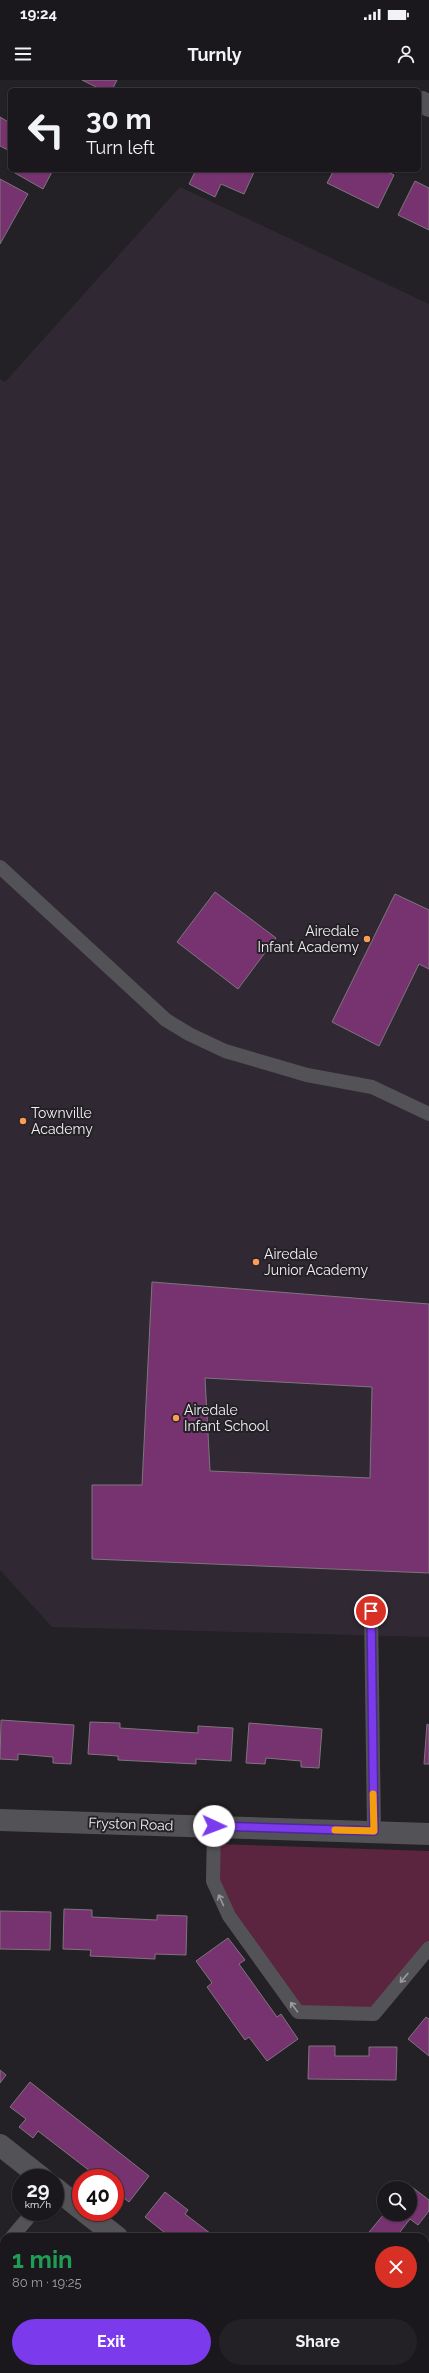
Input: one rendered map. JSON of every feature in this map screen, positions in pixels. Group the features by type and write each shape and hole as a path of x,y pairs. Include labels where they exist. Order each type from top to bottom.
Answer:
{"street":[{"name":"Fryston Road","path":"0,1820 374,1831 429,1834"},
{"path":"0,2145 31,2169"},
{"path":"64,2195 72,2202"},
{"path":"97,2221 112,2233"}],"lane":[{"path":"0,867 166,1020 189,1034 225,1051 307,1075 372,1087 429,1114"},
{"path":"371,1611 374,1831"},
{"path":"214,1826 213,1882 229,1916 298,2012 374,2014 429,1948"},
{"path":"15,2233 25,2221"}],"shaded area":[{"path":"180,187 429,304 429,1637 52,1627 0,1570 0,379 5,382"},
{"path":"214,1844 429,1851 429,1948 374,2014 298,2012 213,1881"}],"building":[{"path":"82,80 117,80 113,88 98,88"},
{"path":"0,117 8,122 8,150 0,146"},
{"path":"13,172 52,172 43,189"},
{"path":"195,172 254,172 244,194 221,184 215,197 189,184"},
{"path":"333,172 387,172 394,175 378,208 327,183"},
{"path":"0,179 28,194 0,244"},
{"path":"415,181 429,188 429,230 398,215"},
{"path":"215,892 276,938 238,989 177,942"},
{"path":"395,894 429,910 429,969 419,964 379,1046 332,1022"},
{"name":"Airedale Infant School","path":"152,1282 429,1304 429,1573 92,1559 92,1485 142,1485","holes":["205,1378 372,1387 370,1478 210,1471"]},
{"path":"1,1720 74,1725 71,1764 53,1763 53,1757 18,1754 18,1760 0,1759"},
{"path":"90,1722 120,1723 120,1728 198,1733 198,1726 233,1728 231,1761 196,1759 196,1764 118,1760 118,1756 88,1754"},
{"path":"249,1723 322,1729 319,1768 301,1767 301,1761 266,1758 265,1764 246,1763"},
{"path":"427,1724 429,1725 429,1764 424,1764"},
{"path":"64,1909 92,1910 92,1917 157,1920 157,1915 187,1916 186,1955 155,1954 155,1959 90,1956 91,1950 63,1949"},
{"path":"0,1911 51,1912 50,1950 0,1949"},
{"path":"228,1938 245,1960 239,1964 277,2017 281,2014 298,2039 267,2061 249,2037 245,2040 207,1987 212,1983 196,1961"},
{"path":"426,2017 429,2019 429,2056 408,2039"},
{"path":"309,2046 335,2046 335,2056 369,2056 369,2047 397,2047 396,2080 308,2079"},
{"path":"0,2070 6,2075 0,2083"},
{"path":"30,2082 149,2176 129,2202 124,2198 124,2169 87,2169 38,2131 33,2138 19,2127 26,2119 10,2107"},
{"path":"417,2191 429,2200 429,2211 418,2225 413,2221 417,2221"},
{"path":"165,2192 188,2210 185,2214 210,2233 165,2233 145,2217"},
{"path":"378,2221 408,2221 399,2233 368,2233"}],"slow traffic":[{"path":"335,1830 374,1831 373,1794"}],"place":[{"name":"Airedale Infant Academy","path":"367,939"},
{"name":"Townville Academy","path":"23,1121"},
{"name":"Airedale Junior Academy","path":"256,1262"},
{"name":"Airedale Infant School","path":"176,1418"}],"route":[{"path":"214,1826 374,1831 371,1611"}]}
